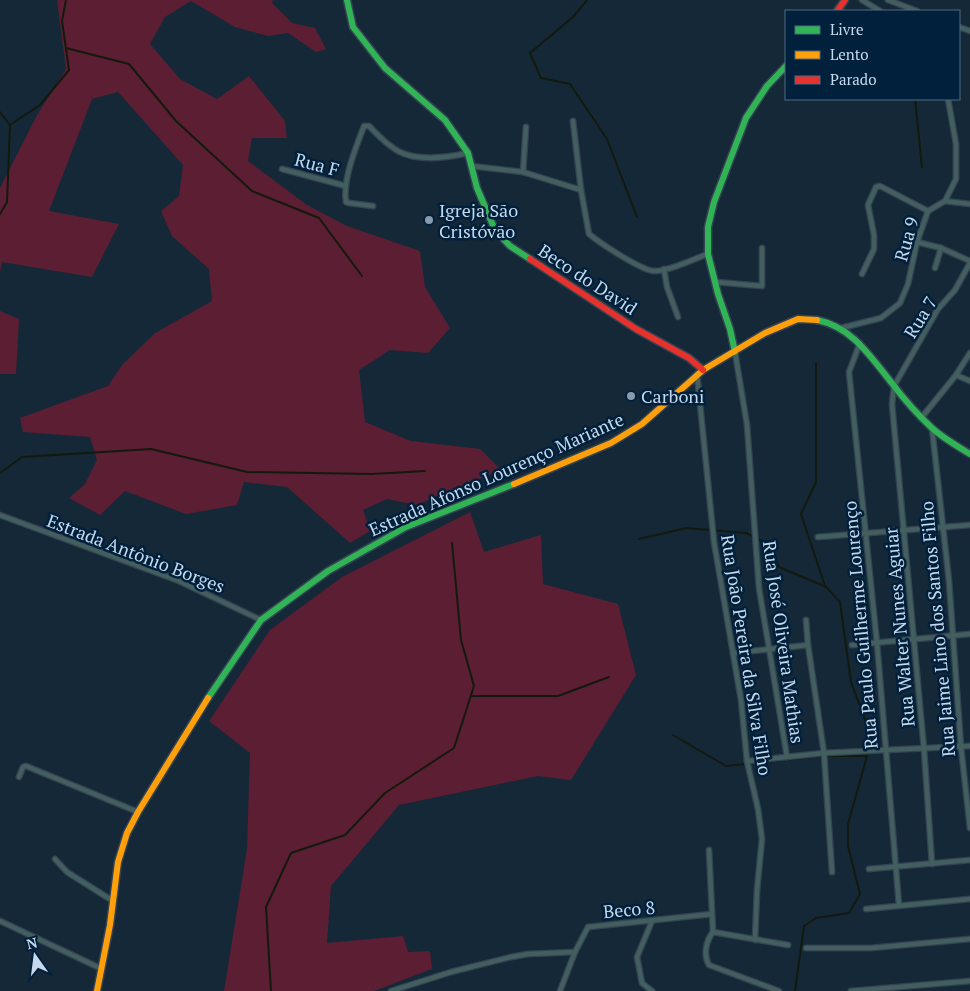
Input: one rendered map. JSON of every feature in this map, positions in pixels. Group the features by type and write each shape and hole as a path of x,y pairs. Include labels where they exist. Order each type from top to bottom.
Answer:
{"main road":[{"name":"Beco do David","path":"347,0 353,27 385,68 445,120 468,152 477,188 495,230 510,246 636,329 689,358 700,372"},
{"path":"734,352 730,329 708,254 708,227 714,202 746,118 767,86 785,67"},
{"name":"Estrada Afonso Lourenço Mariante","path":"97,991 118,862 127,833 138,812 203,706 262,620 328,571 406,527 530,478 611,442 642,424 700,372 765,333 798,319 828,322 841,328 860,343 894,386 932,428 970,454"}],"street":[{"path":"862,0 878,10"},
{"path":"888,0 914,10"},
{"path":"948,100 956,144 957,166 956,178 945,202 970,204"},
{"path":"573,121 581,190 590,234 616,254 652,271 664,269 708,254"},
{"path":"373,206 346,202 346,186 364,126 369,126 393,148 409,154 432,158 468,152"},
{"path":"523,172 526,127"},
{"path":"471,166 523,172 581,190"},
{"name":"Rua F","path":"282,169 346,186"},
{"path":"862,274 874,249 874,235 868,205 876,187 880,186 928,212"},
{"name":"Rua 9","path":"841,328 881,318 900,303 908,284 917,242 928,212 945,202"},
{"path":"917,242 941,248 970,262"},
{"path":"715,282 762,286 762,248"},
{"path":"935,268 941,248"},
{"name":"Rua 7","path":"894,386 934,316 955,290 970,262"},
{"path":"664,269 667,287 678,317"},
{"name":"Rua Paulo Guilherme Lourenço","path":"860,343 849,372 877,643 900,905"},
{"name":"Rua José Oliveira Mathias","path":"734,352 747,425 759,588 787,758"},
{"path":"922,417 970,353"},
{"name":"Rua João Pereira da Silva Filho","path":"700,372 714,542 741,700 747,762 758,809 762,839 755,940"},
{"path":"956,374 970,381"},
{"name":"Rua Walter Nunes Aguiar","path":"894,386 892,404 924,749 932,864"},
{"name":"Rua Jaime Lino dos Santos Filho","path":"932,428 970,828"},
{"name":"Estrada Antônio Borges","path":"0,515 179,581 262,620"},
{"path":"818,537 970,525"},
{"path":"806,620 824,753 832,872"},
{"path":"852,645 970,634"},
{"path":"732,653 808,645"},
{"path":"747,762 824,753 970,746"},
{"path":"20,777 23,767 26,766 138,812"},
{"path":"709,850 713,932 707,941 707,963 711,967 779,991"},
{"path":"55,859 67,872 113,901"},
{"path":"869,869 970,860"},
{"path":"866,909 970,899"},
{"name":"Beco 8","path":"560,991 585,929 590,926 652,922 712,914"},
{"path":"0,921 102,969"},
{"path":"652,922 638,957 642,983 652,991"},
{"path":"713,932 788,945"},
{"path":"806,948 871,948 970,939"},
{"path":"391,991 450,972 511,957 528,954 575,952"},
{"path":"851,991 882,990 970,981"}],"shaded area":[{"path":"57,0 273,0 272,3 292,23 315,28 326,49 316,52 288,33 268,36 235,27 191,1 165,17 150,44 180,79 217,99 249,76 285,121 287,138 252,138 248,161 307,205 347,226 420,251 425,287 450,328 428,353 390,350 359,370 365,422 411,441 480,449 501,470 416,505 387,499 363,510 370,531 350,543 287,487 244,482 237,505 186,514 125,491 100,515 69,498 85,484 97,460 90,437 23,432 20,418 108,386 122,365 155,333 212,301 209,269 172,236 161,211 179,196 183,165 118,92 92,99 49,211 119,224 92,277 2,262 0,272 0,188 37,115 66,69"},
{"path":"0,311 19,319 16,374 0,374"},
{"path":"470,512 484,552 541,535 543,584 618,604 636,675 571,780 538,776 399,805 331,886 327,943 403,936 408,952 430,951 432,969 374,991 224,991 247,849 250,753 209,721 270,630 342,577"}],"waterway":[{"path":"0,214 7,202 10,125 40,105 69,70 62,21 66,0"},
{"path":"587,0 573,17 530,53 541,78 570,84 607,139 637,217"},
{"path":"66,48 129,64 176,121 252,191 319,218 362,276"},
{"path":"915,100 922,167"},
{"path":"0,112 10,125"},
{"path":"795,991 804,926 816,918 849,913 860,894 848,846 848,824 867,756 870,733 851,682 840,602 825,586 801,514 816,482 816,363"},
{"path":"0,473 22,457 151,449 247,472 372,474 425,471"},
{"path":"639,539 686,528 746,533 770,545 779,567 824,586"},
{"path":"271,991 266,907 291,853 345,835 385,793 454,748 474,686 461,640 452,543"},
{"path":"471,696 558,696 609,677"},
{"path":"673,735 726,766 822,756 867,756"}],"traffic: fast":[{"path":"347,0 353,27 385,68 445,120 468,153 477,188 495,230 510,246 530,259"},
{"path":"735,352 708,254 708,227 714,202 746,118 767,86 785,67"},
{"path":"817,320 840,329 850,336 868,353 927,423 950,442 970,454"},
{"path":"208,698 261,620 328,571 406,527 514,484"}],"traffic: slow":[{"path":"514,484 611,443 642,424 703,370 765,333 798,319 817,320"},
{"path":"97,991 110,925 118,862 127,833 208,698"}],"traffic: jam":[{"path":"838,10 845,0"},
{"path":"530,259 636,329 689,358 703,370"}],"place":[{"name":"Igreja São Cristóvão","path":"429,220"},
{"name":"Carboni","path":"631,396"}]}
